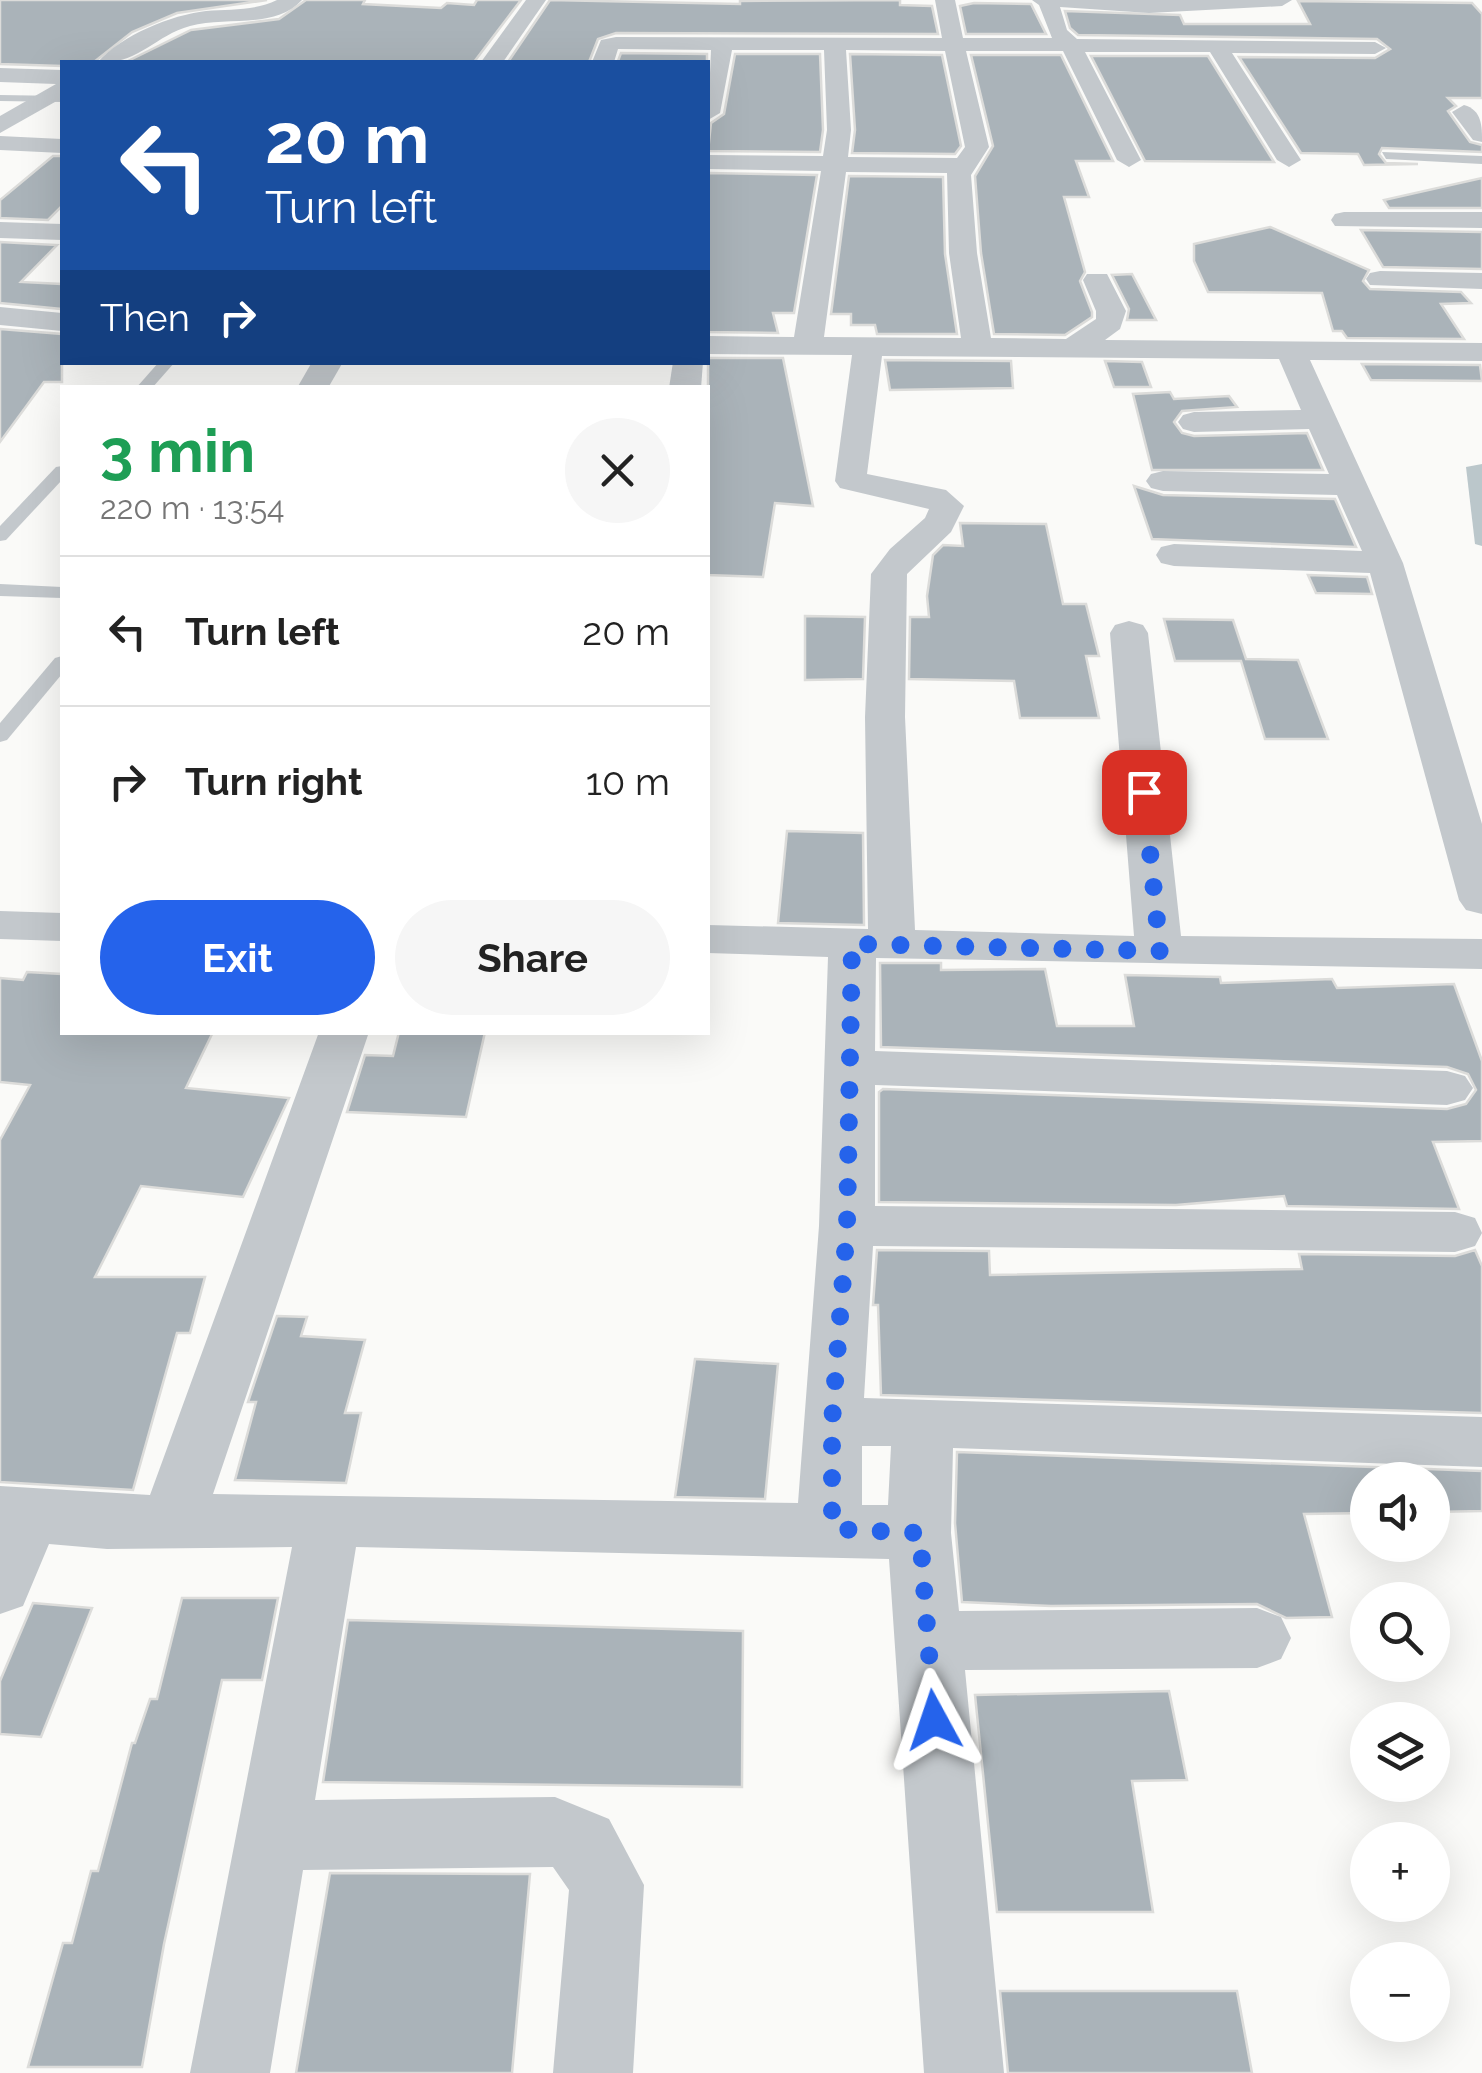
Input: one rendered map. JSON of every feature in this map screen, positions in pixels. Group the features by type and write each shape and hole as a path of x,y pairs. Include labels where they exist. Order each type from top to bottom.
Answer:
{"street":[{"path":"113,60 178,24 268,13 292,0"},
{"path":"493,60 536,0"},
{"path":"945,0 952,45 968,89 977,147 958,175 963,253 978,347"},
{"path":"1128,160 1130,156 1071,45 1057,32 1045,0 1180,7 1282,0"},
{"path":"604,60 612,43 1375,48"},
{"path":"710,104 723,43"},
{"path":"808,346 839,130 835,44"},
{"path":"1216,46 1253,98 1289,160"},
{"path":"0,74 60,76"},
{"path":"0,126 56,95"},
{"path":"1464,112 1482,135"},
{"path":"0,143 60,146"},
{"path":"710,162 964,166"},
{"path":"1344,220 1482,220"},
{"path":"0,230 60,232"},
{"path":"1380,279 1482,281"},
{"path":"1073,348 1110,323 1111,311 1096,280"},
{"path":"0,316 60,322"},
{"path":"710,345 1482,352"},
{"path":"835,1529 830,1504 832,1422 847,1226 851,1067 872,944 889,574 894,563 942,520 947,506 941,499 867,487 851,478 868,347"},
{"path":"1290,350 1386,563 1482,900"},
{"path":"1194,422 1322,420"},
{"path":"1163,481 1350,485"},
{"path":"1174,554 1386,563"},
{"path":"1128,634 1160,951"},
{"path":"0,924 60,927"},
{"path":"710,938 1160,951 1482,954"},
{"path":"172,1522 343,1035"},
{"path":"851,1067 1447,1088"},
{"path":"847,1226 1455,1232"},
{"path":"832,1422 1482,1442"},
{"path":"923,1422 920,1533 964,2073"},
{"path":"0,1586 14,1514 172,1522 329,1520 920,1533"},
{"path":"230,2073 329,1520"},
{"path":"928,1642 1257,1638"},
{"path":"271,1835 555,1832 584,1844 608,1885 593,2073"}],"lane":[{"path":"0,98 56,95"},
{"path":"1386,156 1482,160"},
{"path":"147,385 165,365"},
{"path":"0,536 60,473"},
{"path":"0,590 60,593"},
{"path":"0,736 60,664"}],"shaded area":[{"path":"1482,464 1482,546 1475,544 1466,467"}],"building":[{"path":"0,0 267,0 177,13 132,32 97,60 60,60 60,66 0,64"},
{"path":"306,0 365,0 363,4 441,8 447,3 474,5 477,0 521,0 476,60 130,60 191,30 279,19"},
{"path":"550,0 740,4 900,0 900,5 932,6 938,34 616,33 598,39 590,60 509,60"},
{"path":"1298,1 1472,3 1482,14 1482,98 1448,98 1456,106 1448,111 1470,142 1482,145 1482,152 1382,148 1379,154 1386,163 1418,164 1364,165 1358,154 1301,153 1239,57 1375,58 1390,49 1377,39 1078,35 1070,28 1065,11 1180,15 1184,24 1310,24"},
{"path":"1031,4 1046,34 966,34 960,6"},
{"path":"621,53 707,54 707,60 618,60"},
{"path":"735,54 820,54 820,152 710,151 711,123 724,114"},
{"path":"850,54 942,55 961,146 955,154 852,153 855,130"},
{"path":"971,55 1061,55 1113,161 1076,161 1089,197 1064,197 1085,272 1080,281 1092,312 1092,317 1065,335 994,334 981,253 975,176 993,146"},
{"path":"1091,56 1208,56 1274,162 1145,161"},
{"path":"53,156 60,156 60,208 48,220 0,218 0,200"},
{"path":"710,173 817,175 794,313 773,313 778,333 710,332"},
{"path":"849,176 943,177 945,254 957,334 877,334 875,325 851,325 851,314 831,314"},
{"path":"1482,178 1482,208 1389,208 1384,200"},
{"path":"1270,227 1369,270 1363,281 1370,289 1461,292 1471,303 1441,304 1464,339 1347,338 1342,331 1333,331 1322,293 1208,292 1194,261 1194,244"},
{"path":"1361,230 1482,232 1482,269 1383,267"},
{"path":"0,242 57,245 21,282 60,284 60,309 0,303"},
{"path":"1132,274 1156,320 1127,320 1129,309 1112,275"},
{"path":"0,329 60,334 62,382 44,382 0,442"},
{"path":"710,358 783,358 813,506 775,503 763,577 710,575"},
{"path":"885,360 1011,361 1013,388 890,390"},
{"path":"1105,361 1142,362 1151,387 1114,387"},
{"path":"1362,364 1480,365 1482,381 1371,380"},
{"path":"1170,392 1174,399 1229,396 1237,407 1182,411 1174,422 1182,433 1307,433 1323,470 1152,470 1133,394"},
{"path":"1134,486 1163,495 1335,499 1356,547 1152,539"},
{"path":"960,523 1046,524 1063,604 1086,604 1099,656 1086,656 1099,718 1020,718 1014,681 909,679 910,617 929,617 927,596 933,555 943,545 963,546"},
{"path":"1308,575 1367,577 1372,594 1316,593"},
{"path":"805,616 865,617 863,679 805,680"},
{"path":"1164,619 1233,620 1246,659 1298,660 1328,739 1265,739 1241,661 1175,661"},
{"path":"787,831 863,833 864,925 778,923"},
{"path":"880,963 941,963 941,970 1045,969 1057,1026 1134,1026 1125,975 1220,977 1221,983 1332,979 1337,988 1454,984 1482,1061 1482,1141 1433,1142 1459,1209 1287,1206 1284,1196 1176,1205 879,1202 879,1092 883,1089 1447,1109 1466,1104 1476,1090 1468,1074 1447,1067 881,1047"},
{"path":"27,972 60,974 60,1035 212,1035 186,1088 289,1098 243,1197 141,1186 95,1277 205,1277 190,1333 177,1333 133,1490 0,1482 0,1140 30,1085 0,1082 0,978 23,980"},
{"path":"398,1035 484,1035 466,1117 347,1112 365,1055 393,1056"},
{"path":"877,1250 989,1251 990,1275 1302,1269 1299,1254 1455,1256 1475,1250 1482,1266 1482,1413 881,1395 878,1305 873,1305"},
{"path":"277,1316 307,1317 301,1336 365,1340 345,1413 361,1413 346,1483 235,1480 256,1402 248,1402"},
{"path":"695,1359 778,1364 765,1499 675,1497"},
{"path":"957,1452 1350,1466 1350,1513 1304,1514 1332,1617 1286,1618 1257,1604 1051,1606 962,1602 955,1523"},
{"path":"1450,1470 1482,1471 1482,1511 1450,1512"},
{"path":"182,1598 278,1598 262,1680 222,1680 164,1944 142,2067 28,2067 63,1943 72,1943 91,1871 98,1871 132,1743 150,1699 157,1699"},
{"path":"33,1603 92,1608 41,1737 0,1734 0,1681"},
{"path":"348,1620 743,1631 742,1787 323,1782"},
{"path":"1169,1691 1187,1780 1132,1781 1153,1912 997,1912 975,1695"},
{"path":"330,1873 530,1874 512,2073 296,2073"},
{"path":"1000,1991 1237,1991 1252,2073 1008,2073"}],"route":[{"path":"934,1720 920,1533 835,1529 830,1504 832,1422 847,1226 852,944 1160,951 1144,792"}]}
